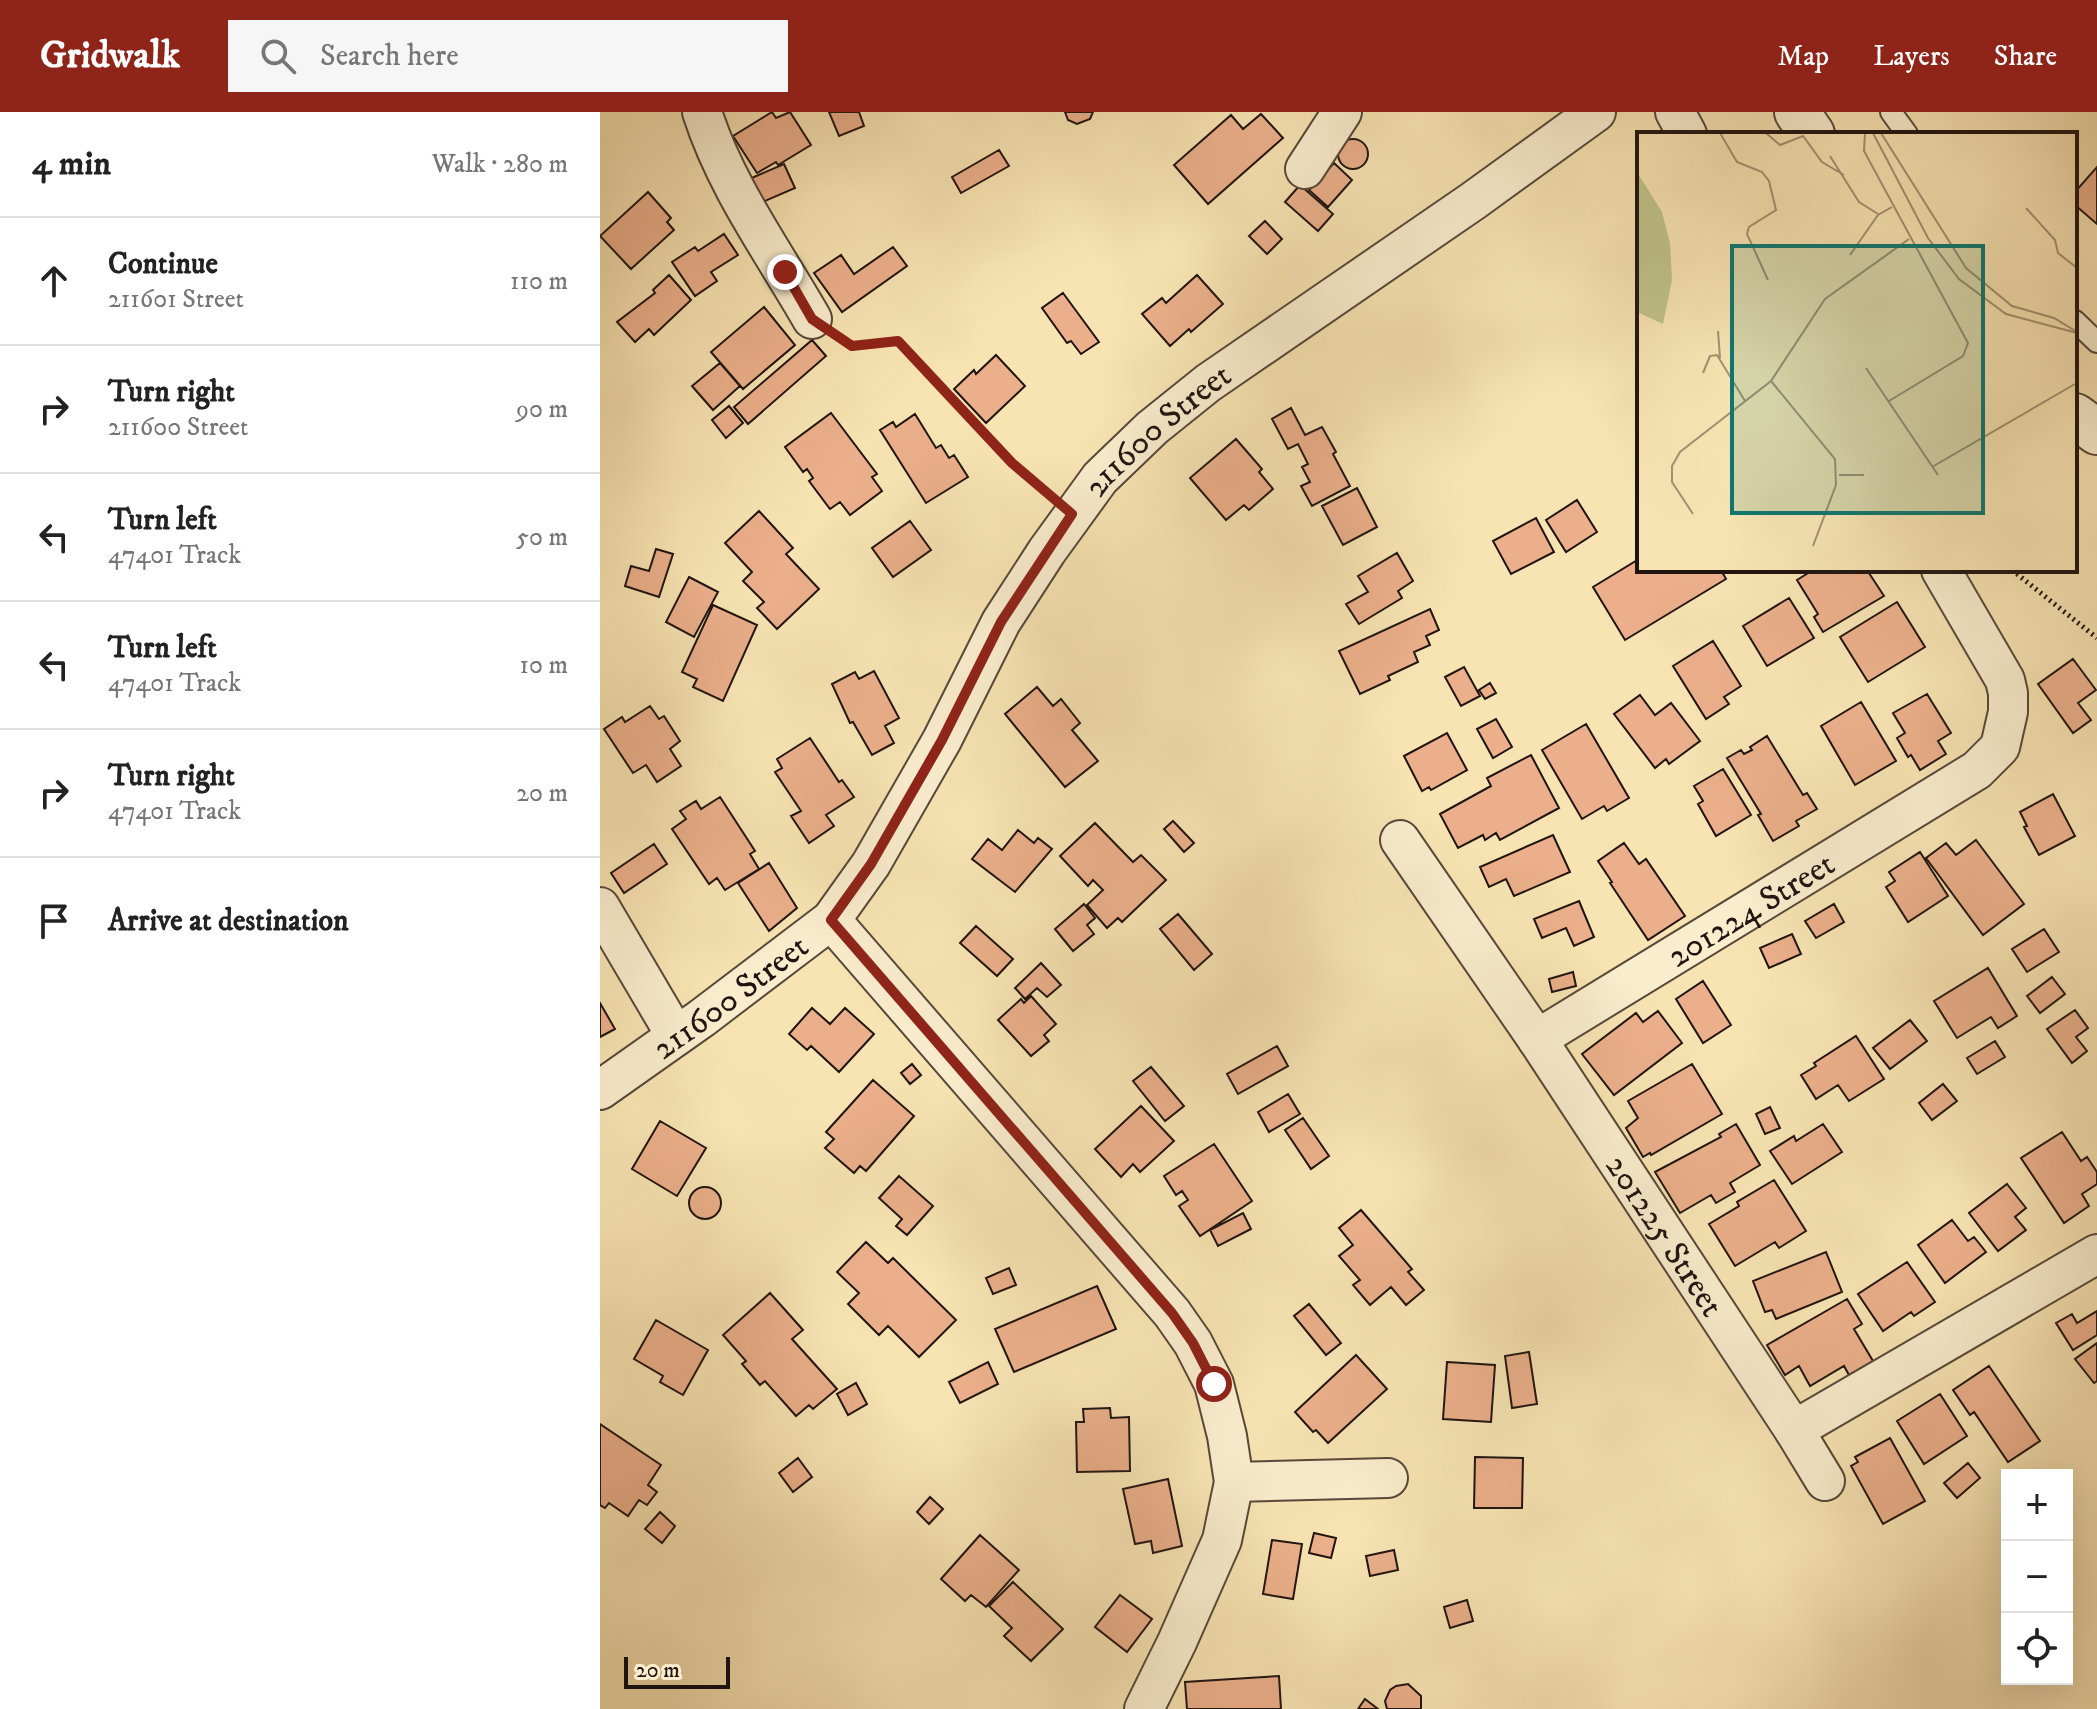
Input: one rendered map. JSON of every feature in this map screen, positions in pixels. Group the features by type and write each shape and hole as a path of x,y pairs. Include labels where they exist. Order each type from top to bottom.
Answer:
{"street":[{"path":"702,112 711,140 745,208 812,319"},
{"path":"1305,169 1342,112"},
{"name":"211600 Street","path":"600,1090 831,920 871,864 934,753 1001,622 1072,514 1100,478 1152,428 1208,383 1473,201 1596,112"},
{"path":"1675,112 1686,132"},
{"path":"1797,112 1811,132"},
{"path":"2077,417 2097,432"},
{"name":"201224 Street","path":"1537,1039 1977,770 2000,747 2008,712 2005,680 1942,572"},
{"path":"1400,840 1537,1039"},
{"path":"600,907 676,1036"},
{"path":"831,920 1172,1313 1193,1343 1214,1384 1234,1482 1222,1540 1144,1709"},
{"name":"201225 Street","path":"1537,1039 1825,1481"},
{"path":"1794,1430 2097,1254"},
{"path":"1234,1482 1388,1478"}],"lane":[{"path":"1891,112 1906,132"},
{"path":"2077,323 2097,342"}],"path":[{"path":"812,319 852,346 898,341 1012,463 1072,514"},
{"path":"2014,572 2097,638"}],"building":[{"path":"772,112 776,118 790,112 811,145 778,165 776,162 757,173 733,136"},
{"path":"829,112 859,112 864,126 839,136"},
{"path":"1065,112 1093,112 1090,119 1077,124 1068,120"},
{"path":"1261,114 1283,138 1208,204 1174,165 1231,115 1243,129"},
{"path":"1353,139 1364,143 1368,154 1364,165 1353,169 1342,165 1338,154 1342,143"},
{"path":"999,150 1009,166 961,193 952,177"},
{"path":"1334,163 1352,180 1328,207 1309,190"},
{"path":"784,164 795,188 758,204 747,180"},
{"path":"2097,167 2097,224 2077,207 2077,190"},
{"path":"1300,185 1333,214 1318,231 1285,202"},
{"path":"648,192 671,218 667,222 674,230 631,269 600,236"},
{"path":"1265,221 1282,239 1267,254 1249,236"},
{"path":"724,234 738,255 711,272 717,281 695,296 672,262 695,247 698,251"},
{"path":"893,247 907,266 842,312 814,273 841,255 854,274"},
{"path":"669,275 691,300 654,335 649,329 635,342 617,322 655,293 653,290"},
{"path":"1197,275 1223,304 1170,346 1142,314 1162,298 1166,303"},
{"path":"1063,293 1099,342 1081,354 1071,341 1067,343 1042,308"},
{"path":"764,307 795,345 743,389 711,352"},
{"path":"812,340 826,356 748,424 734,407"},
{"path":"996,355 1025,386 986,423 954,389"},
{"path":"720,363 740,386 713,410 692,386"},
{"path":"729,406 743,423 726,438 712,420"},
{"path":"1291,408 1305,435 1322,427 1350,486 1312,506 1301,486 1310,482 1302,467 1308,464 1298,444 1288,449 1272,419"},
{"path":"831,413 877,474 872,477 882,491 850,515 840,502 830,509 809,481 813,478 807,469 803,472 785,447"},
{"path":"915,414 936,448 941,445 949,458 954,455 968,477 926,503 880,430 893,422 896,427"},
{"path":"1236,439 1262,469 1259,472 1273,489 1249,510 1244,505 1226,520 1190,478"},
{"path":"1357,488 1377,527 1343,545 1322,506"},
{"path":"1577,500 1597,532 1566,552 1546,520"},
{"path":"759,511 793,548 786,554 819,589 777,629 757,608 764,602 743,581 752,572 725,543"},
{"path":"1536,518 1554,552 1511,574 1493,541"},
{"path":"910,521 931,550 893,577 872,548"},
{"path":"656,549 673,554 659,597 625,586 631,566 649,571"},
{"path":"1397,553 1413,581 1398,591 1402,598 1359,624 1346,604 1368,592 1358,576"},
{"path":"1637,560 1637,572 1722,572 1726,579 1625,640 1593,587"},
{"path":"1810,572 1868,572 1884,596 1823,632 1814,617 1818,614 1797,580"},
{"path":"689,577 718,592 694,637 666,622"},
{"path":"1789,598 1814,638 1767,666 1743,626"},
{"path":"1897,602 1925,647 1868,682 1840,637"},
{"path":"713,605 757,625 723,701 693,687 697,679 682,672"},
{"path":"1430,609 1439,630 1426,636 1430,645 1414,652 1418,662 1360,694 1339,651"},
{"path":"1713,641 1741,686 1724,697 1729,704 1706,719 1673,666"},
{"path":"2073,659 2096,690 2078,703 2091,720 2073,733 2038,684"},
{"path":"1464,667 1480,696 1461,706 1445,677"},
{"path":"874,671 899,718 885,726 894,743 872,755 853,722 850,723 832,684 855,672 859,679"},
{"path":"1490,683 1496,693 1485,699 1479,690"},
{"path":"1037,687 1053,706 1061,699 1080,723 1072,730 1098,761 1065,787 1005,714"},
{"path":"1927,694 1951,733 1938,741 1946,754 1920,770 1897,738 1905,733 1893,713"},
{"path":"1640,695 1655,715 1671,703 1700,741 1669,764 1666,759 1655,768 1614,714"},
{"path":"1861,702 1896,761 1855,785 1821,726"},
{"path":"650,706 659,719 664,716 680,741 670,749 681,766 657,782 646,765 633,773 604,729 622,717 625,722"},
{"path":"1496,719 1512,747 1493,758 1477,729"},
{"path":"1586,724 1629,798 1607,811 1604,806 1582,819 1542,750"},
{"path":"1447,733 1467,770 1431,790 1429,787 1422,791 1404,756"},
{"path":"1767,736 1803,795 1807,793 1817,809 1796,821 1799,826 1773,841 1758,815 1761,814 1727,758 1741,750 1744,754 1752,750 1750,747"},
{"path":"810,738 839,782 842,780 854,797 826,815 834,826 809,843 791,816 801,811 775,772 782,768 777,759"},
{"path":"1531,755 1559,808 1500,840 1496,833 1485,840 1483,835 1458,848 1440,814 1491,786 1487,778"},
{"path":"1723,769 1751,815 1716,836 1698,804 1703,801 1694,786"},
{"path":"2053,794 2075,836 2039,855 2024,827 2027,826 2020,812"},
{"path":"720,797 755,851 750,854 759,869 725,890 717,878 709,884 672,829 686,819 680,811 696,801 701,809"},
{"path":"1173,821 1194,843 1184,852 1164,829"},
{"path":"1095,823 1133,862 1141,855 1166,880 1122,922 1118,918 1107,928 1087,905 1103,890 1093,880 1088,886 1060,856"},
{"path":"1018,830 1034,843 1038,838 1052,849 1015,892 972,859 988,839 1002,850"},
{"path":"1553,835 1570,872 1514,896 1506,879 1489,887 1480,867"},
{"path":"1976,840 2024,904 1983,935 1926,858 1946,843 1956,855"},
{"path":"1624,843 1639,864 1646,859 1685,916 1648,940 1598,861"},
{"path":"654,844 667,864 624,893 611,873"},
{"path":"1920,852 1948,896 1908,922 1886,887 1895,881 1889,872"},
{"path":"769,863 797,908 769,931 738,883"},
{"path":"1579,901 1594,937 1574,946 1566,928 1542,938 1534,919"},
{"path":"1084,904 1095,918 1087,925 1094,934 1073,951 1055,929"},
{"path":"1834,904 1844,922 1816,938 1805,921"},
{"path":"1178,914 1212,954 1194,970 1160,929"},
{"path":"976,926 1013,959 997,976 960,943"},
{"path":"2044,929 2059,952 2027,972 2012,949"},
{"path":"1792,934 1801,954 1769,968 1760,948"},
{"path":"1041,963 1061,985 1047,997 1037,988 1025,999 1015,988"},
{"path":"1988,968 2017,1016 1998,1028 1991,1017 1957,1038 1934,1001"},
{"path":"1573,972 1576,986 1552,992 1549,979"},
{"path":"2052,977 2065,994 2040,1013 2027,996"},
{"path":"1703,981 1731,1025 1703,1043 1676,999"},
{"path":"1031,996 1056,1024 1044,1035 1049,1041 1031,1056 998,1020 1021,999 1024,1003"},
{"path":"600,1003 615,1029 600,1037"},
{"path":"812,1008 830,1024 845,1008 874,1034 839,1072 811,1046 807,1050 789,1034"},
{"path":"2075,1010 2088,1028 2076,1037 2087,1051 2072,1063 2047,1029"},
{"path":"1658,1011 1682,1043 1614,1095 1582,1054 1636,1013 1643,1022"},
{"path":"1910,1020 1927,1041 1890,1069 1873,1048"},
{"path":"1856,1036 1884,1079 1849,1101 1838,1085 1816,1099 1801,1075"},
{"path":"1995,1041 2005,1057 1977,1074 1967,1058"},
{"path":"1277,1046 1288,1066 1238,1094 1227,1074"},
{"path":"912,1064 921,1075 910,1084 901,1073"},
{"path":"1692,1064 1722,1114 1643,1157 1626,1128 1638,1118 1628,1101"},
{"path":"1151,1067 1184,1106 1165,1121 1133,1081"},
{"path":"873,1080 914,1116 866,1171 860,1166 854,1173 825,1148 834,1139 826,1132"},
{"path":"1943,1084 1957,1101 1932,1120 1919,1103"},
{"path":"1288,1094 1300,1114 1269,1132 1258,1112"},
{"path":"1141,1106 1174,1141 1140,1172 1133,1164 1121,1177 1095,1149"},
{"path":"1770,1107 1780,1128 1765,1134 1756,1114"},
{"path":"1303,1118 1329,1156 1311,1169 1285,1130"},
{"path":"660,1121 706,1148 677,1196 632,1169"},
{"path":"1736,1124 1760,1165 1730,1183 1735,1192 1716,1203 1711,1195 1680,1213 1655,1172 1721,1137 1719,1134"},
{"path":"1823,1124 1842,1152 1792,1184 1770,1151 1794,1136 1796,1141"},
{"path":"2062,1132 2081,1161 2087,1157 2097,1172 2097,1184 2082,1194 2089,1206 2064,1223 2021,1158"},
{"path":"1214,1144 1252,1201 1200,1236 1179,1206 1188,1200 1182,1191 1176,1195 1164,1176"},
{"path":"899,1176 933,1206 907,1235 896,1226 902,1219 879,1198"},
{"path":"1774,1180 1806,1231 1779,1248 1775,1242 1735,1266 1709,1224 1739,1206 1737,1202"},
{"path":"2007,1184 2026,1208 2015,1217 2026,1230 1998,1251 1969,1213"},
{"path":"705,1187 716,1192 721,1203 716,1214 705,1219 694,1214 689,1203 694,1192"},
{"path":"1361,1210 1412,1269 1408,1272 1424,1290 1406,1305 1391,1287 1370,1305 1353,1285 1360,1280 1339,1256 1353,1245 1339,1228"},
{"path":"1243,1213 1251,1229 1218,1246 1210,1230"},
{"path":"1952,1220 1968,1241 1974,1237 1986,1252 1945,1283 1918,1245"},
{"path":"866,1242 888,1263 893,1258 956,1320 919,1357 888,1326 879,1335 848,1304 859,1293 837,1272"},
{"path":"1826,1252 1842,1292 1776,1319 1772,1310 1765,1312 1753,1281"},
{"path":"1907,1262 1935,1302 1914,1316 1911,1312 1883,1331 1858,1294"},
{"path":"1009,1268 1016,1285 993,1294 986,1278"},
{"path":"1097,1286 1116,1329 1014,1372 995,1329"},
{"path":"770,1293 803,1330 792,1339 837,1389 813,1409 809,1405 796,1416 765,1381 760,1385 742,1364 746,1361 723,1335"},
{"path":"1847,1299 1862,1324 1854,1329 1873,1361 1849,1375 1844,1366 1810,1386 1799,1366 1785,1375 1767,1345"},
{"path":"1309,1304 1341,1343 1326,1355 1294,1316"},
{"path":"2097,1311 2097,1335 2073,1350 2056,1323 2072,1314 2077,1323"},
{"path":"656,1320 708,1350 683,1395 660,1382 663,1376 634,1359"},
{"path":"2097,1343 2097,1381 2094,1383 2075,1359"},
{"path":"1529,1352 1537,1404 1512,1408 1505,1356"},
{"path":"1356,1355 1387,1389 1328,1443 1295,1412"},
{"path":"988,1362 998,1384 960,1403 949,1382"},
{"path":"1447,1362 1495,1365 1491,1422 1443,1419"},
{"path":"1989,1366 2040,1441 2008,1462 1974,1412 1970,1415 1953,1390"},
{"path":"856,1383 867,1404 848,1415 837,1394"},
{"path":"1940,1394 1967,1436 1924,1464 1897,1421"},
{"path":"1110,1408 1111,1418 1129,1417 1130,1471 1077,1472 1076,1422 1084,1422 1083,1409"},
{"path":"600,1424 661,1465 648,1485 657,1492 647,1505 639,1500 628,1516 609,1503 605,1508 600,1505"},
{"path":"1890,1438 1925,1501 1883,1524 1851,1466 1858,1462 1855,1457"},
{"path":"1475,1457 1523,1458 1522,1508 1474,1508"},
{"path":"798,1458 812,1477 793,1492 779,1473"},
{"path":"1968,1463 1980,1478 1957,1498 1944,1483"},
{"path":"1168,1479 1182,1546 1153,1553 1151,1541 1135,1544 1123,1489"},
{"path":"930,1497 943,1509 929,1524 917,1512"},
{"path":"660,1512 675,1526 662,1543 645,1529"},
{"path":"1314,1533 1336,1538 1331,1558 1309,1553"},
{"path":"980,1535 1019,1570 986,1607 971,1595 965,1601 941,1579"},
{"path":"1272,1540 1302,1544 1293,1599 1263,1594"},
{"path":"1394,1550 1398,1570 1370,1576 1366,1556"},
{"path":"1013,1582 1063,1629 1031,1661 1004,1636 1012,1628 989,1606"},
{"path":"1120,1595 1152,1619 1127,1652 1095,1627"},
{"path":"1467,1600 1473,1621 1450,1628 1444,1607"},
{"path":"1279,1676 1281,1709 1187,1709 1185,1682"},
{"path":"1408,1684 1421,1696 1421,1709 1387,1709 1385,1701 1390,1690"},
{"path":"1365,1699 1378,1709 1358,1709"}],"route":[{"path":"785,272 812,319 852,346 898,341 1012,463 1072,514 1001,622 942,740 871,864 831,920 1172,1313 1193,1343 1214,1384"}]}
